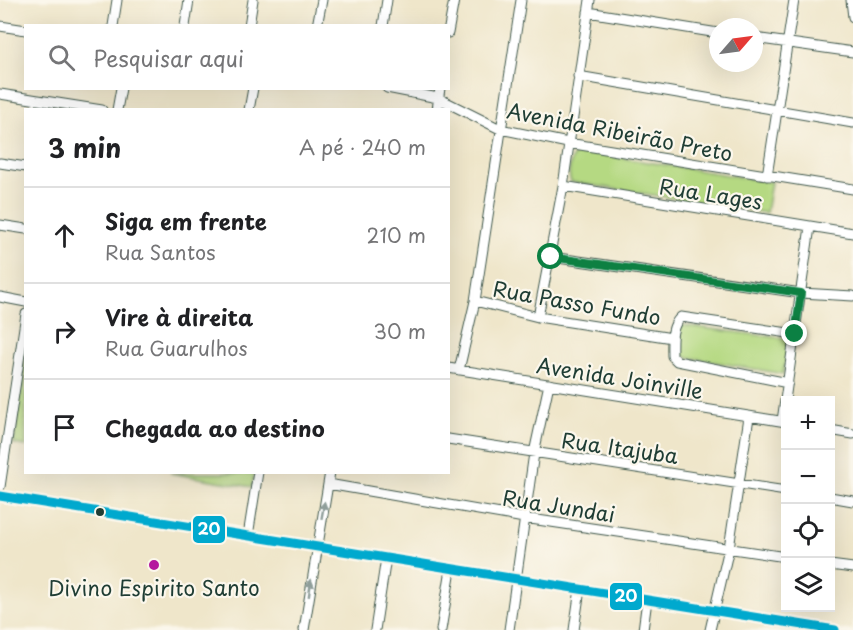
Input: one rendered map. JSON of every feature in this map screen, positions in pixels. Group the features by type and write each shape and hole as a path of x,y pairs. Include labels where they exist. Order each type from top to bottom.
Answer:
{"street":[{"path":"113,24 117,0"},
{"path":"185,24 189,0"},
{"path":"249,24 253,0"},
{"path":"317,24 322,0"},
{"path":"383,24 387,0"},
{"path":"450,24 454,0"},
{"path":"459,370 475,301 521,0"},
{"path":"538,317 563,186 590,0"},
{"path":"767,176 794,0"},
{"path":"850,0 853,17"},
{"path":"588,12 709,32"},
{"path":"0,26 24,30"},
{"path":"763,39 853,52"},
{"path":"578,76 853,123"},
{"path":"117,108 121,90"},
{"path":"249,108 253,90"},
{"name":"Avenida Ribeirão Preto","path":"408,90 439,93 500,129 568,143 853,189"},
{"path":"436,108 439,93"},
{"path":"0,94 89,108"},
{"path":"0,163 24,167"},
{"name":"Rua Lages","path":"563,186 853,233"},
{"path":"0,225 24,229"},
{"path":"787,396 810,227"},
{"path":"551,257 801,293 853,296"},
{"path":"0,297 24,302"},
{"name":"Rua Passo Fundo","path":"475,301 538,317 672,338"},
{"path":"788,383 677,361 672,356 672,338 675,322 681,317 795,334"},
{"path":"0,487 24,327"},
{"name":"Avenida Joinville","path":"450,368 781,422"},
{"path":"509,630 534,453 549,384"},
{"path":"710,630 729,548 749,417"},
{"path":"835,431 853,434"},
{"name":"Rua Itajuba","path":"450,439 781,489"},
{"path":"248,536 258,474"},
{"path":"304,630 330,474"},
{"name":"Rua Jundai","path":"328,484 524,518 781,556"},
{"path":"0,496 713,610 775,625 836,630"},
{"path":"835,498 853,501"},
{"path":"375,630 386,558"},
{"path":"835,566 853,568"},
{"path":"441,630 451,568"},
{"path":"574,630 580,589"},
{"path":"643,630 647,600"}],"green space":[{"path":"575,152 771,182 766,213 571,182 569,174 571,162"},
{"path":"680,325 789,339 783,374 675,355"},
{"path":"24,360 24,446 14,444"},
{"path":"176,474 254,474 252,487"}],"transit line":[{"name":"20","path":"0,496 835,630"}],"place":[{"name":"Divino Espirito Santo","path":"154,565"}],"route":[{"path":"551,257 801,293 795,334"}]}
